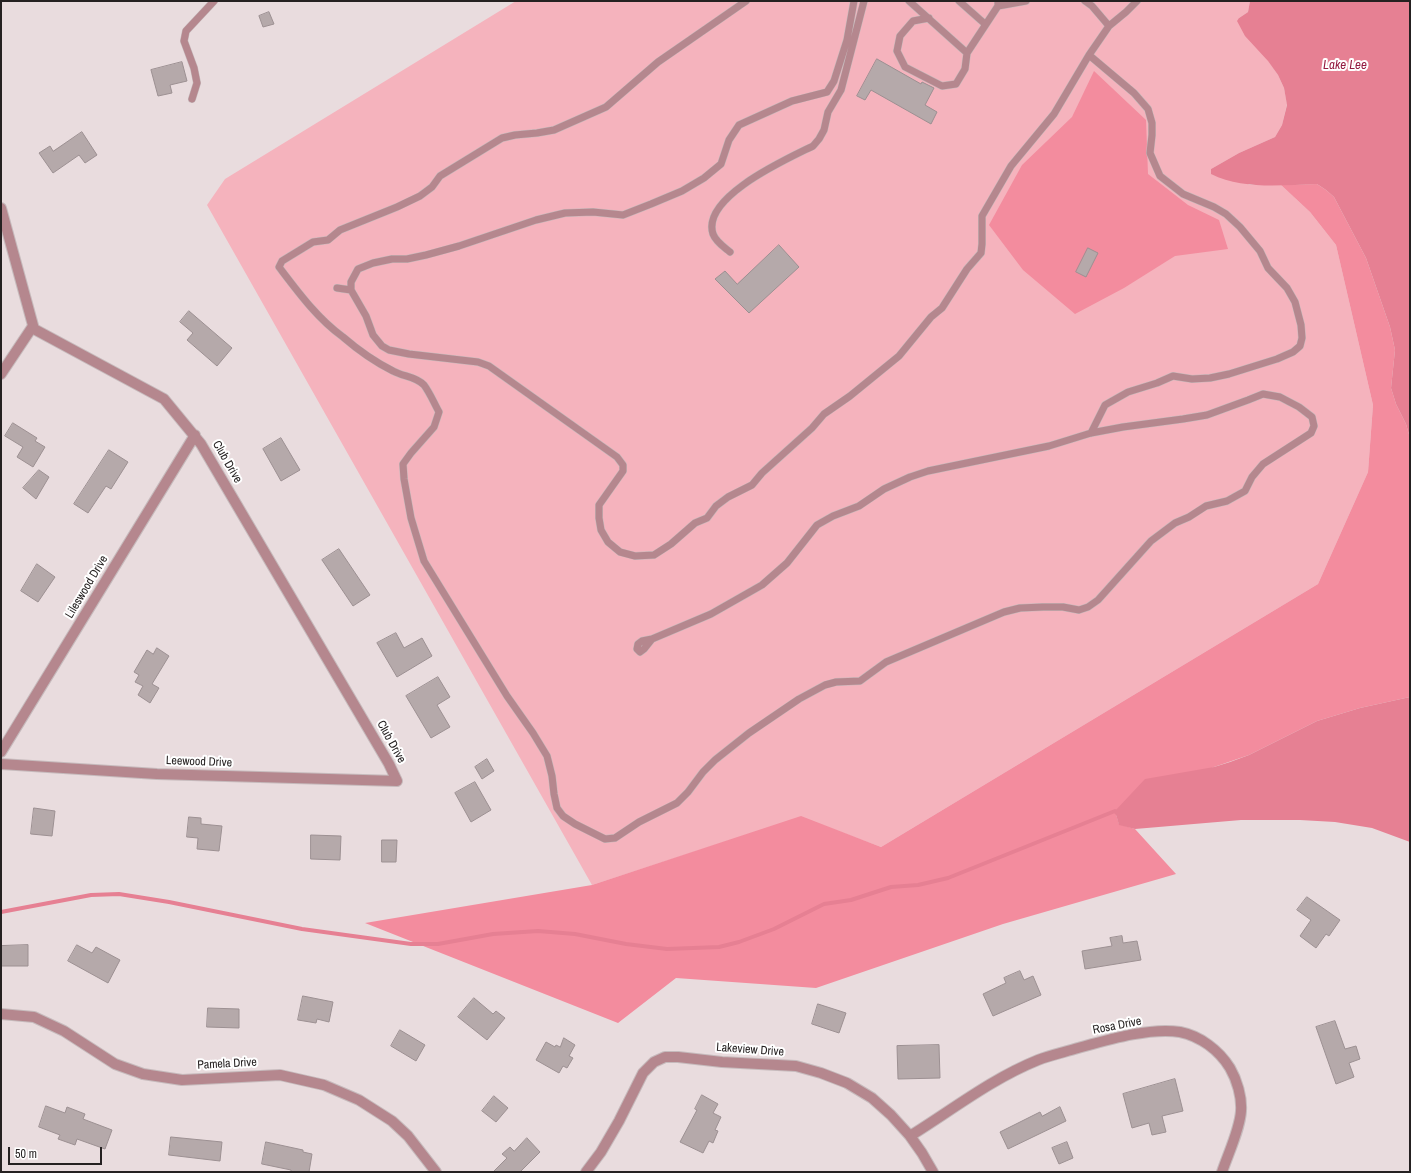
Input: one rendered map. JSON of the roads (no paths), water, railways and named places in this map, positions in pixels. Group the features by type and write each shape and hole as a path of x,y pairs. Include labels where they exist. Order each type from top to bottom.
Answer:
{"street":[{"path":"1,208 33,326 1,374"},
{"name":"Club Drive","path":"33,326 34,329 164,400 202,444 389,764 397,781"},
{"name":"Lileswood Drive","path":"1,752 194,435"},
{"name":"Leewood Drive","path":"1,764 157,774 397,781"},
{"name":"Pamela Drive","path":"1,1014 34,1017 64,1031 115,1064 143,1074 182,1080 280,1075 324,1085 359,1100 392,1121 408,1136 436,1172"},
{"name":"Rosa Drive","path":"910,1136 989,1085 1038,1060 1118,1037 1159,1032 1179,1032 1194,1036 1208,1044 1224,1058 1236,1077 1241,1111 1222,1172"},
{"name":"Lakeview Drive","path":"586,1172 601,1152 619,1121 643,1073 654,1062 665,1057 796,1066 821,1073 847,1083 872,1098 891,1115 910,1136 933,1172"}],"lane":[{"path":"192,99 197,83 194,68 184,41 186,31 214,1"},
{"path":"652,639 712,614 762,585 787,563 817,525 833,516 859,506 884,489 910,477 928,471 1049,446 1090,434 1123,427 1183,420 1207,415 1263,394 1280,397 1299,407 1312,417 1314,426 1311,432 1263,464 1252,477 1245,491 1227,501 1206,506 1175,523 1151,541 1098,600 1088,607 1079,610 1063,607 1020,608 1004,612 886,662 860,681 836,682 825,685 799,699 749,733 715,760 677,803 639,822 615,838 604,839 563,816 557,808 555,801 552,776 546,756 507,696 424,561 411,518 404,479 403,464 434,427 439,412 424,386 419,381 395,372 378,363 341,336 309,305 280,266 282,261 313,242 328,240 340,230 420,196 432,187 440,176 502,138 554,130 606,107 658,62 746,1"},
{"path":"854,1 847,40 834,81 827,92 792,101 739,125 729,140 722,164 704,178 682,191 623,215 593,212 565,213 536,220 459,246 426,255 373,263 358,269 351,282 351,290 366,316 373,334 382,346 389,350 409,354 478,362 488,366 617,457 623,465 623,472 599,505 598,518 601,530 608,542 620,552 635,556 654,555 671,544 695,523 707,518 716,506 728,496 752,485 762,473 812,428 824,414 850,396 899,356 931,317 942,308 967,269 980,253 982,244 982,216 1011,166 1054,114 1089,55 1109,26 1137,1"},
{"path":"730,252 718,242 713,235 712,225 720,205 742,186 762,172 813,146 819,139 824,130 828,112 841,90 864,1"},
{"path":"909,1 966,53"},
{"path":"959,1 985,24"},
{"path":"929,18 913,21 900,36 897,51 905,67 942,86 956,84 965,69 966,53 998,3 1026,1"},
{"path":"1085,1 1092,6 1109,26"},
{"path":"1089,55 1134,93 1148,109 1152,123 1150,153 1160,176 1183,194 1226,214 1240,227 1260,251 1268,268 1287,288 1295,302 1302,324 1302,338 1300,346 1293,352 1277,359 1236,372 1210,378 1192,379 1174,376 1128,392 1105,405 1090,434"},
{"path":"337,288 351,290"}],"water":[{"name":"Lake Lee","path":"1250,1 1410,1 1410,438 1406,424 1396,404 1391,388 1395,350 1390,327 1366,258 1334,197 1317,184 1249,184 1223,179 1211,174 1211,169 1239,153 1275,137 1282,125 1287,105 1284,88 1278,75 1268,61 1245,36 1237,21 1248,12"},
{"path":"1410,697 1410,842 1372,828 1335,822 1300,820 1241,820 1135,829 1119,825 1115,811 1145,779 1214,767 1249,755 1317,721 1360,708"}],"waterway":[{"path":"1,912 91,895 119,894 169,902 302,929 411,944 438,944 493,934 538,931 575,934 626,944 667,949 719,947 739,942 774,929 824,904 851,900 891,887 918,885 948,878 1115,811 1118,814"}]}
